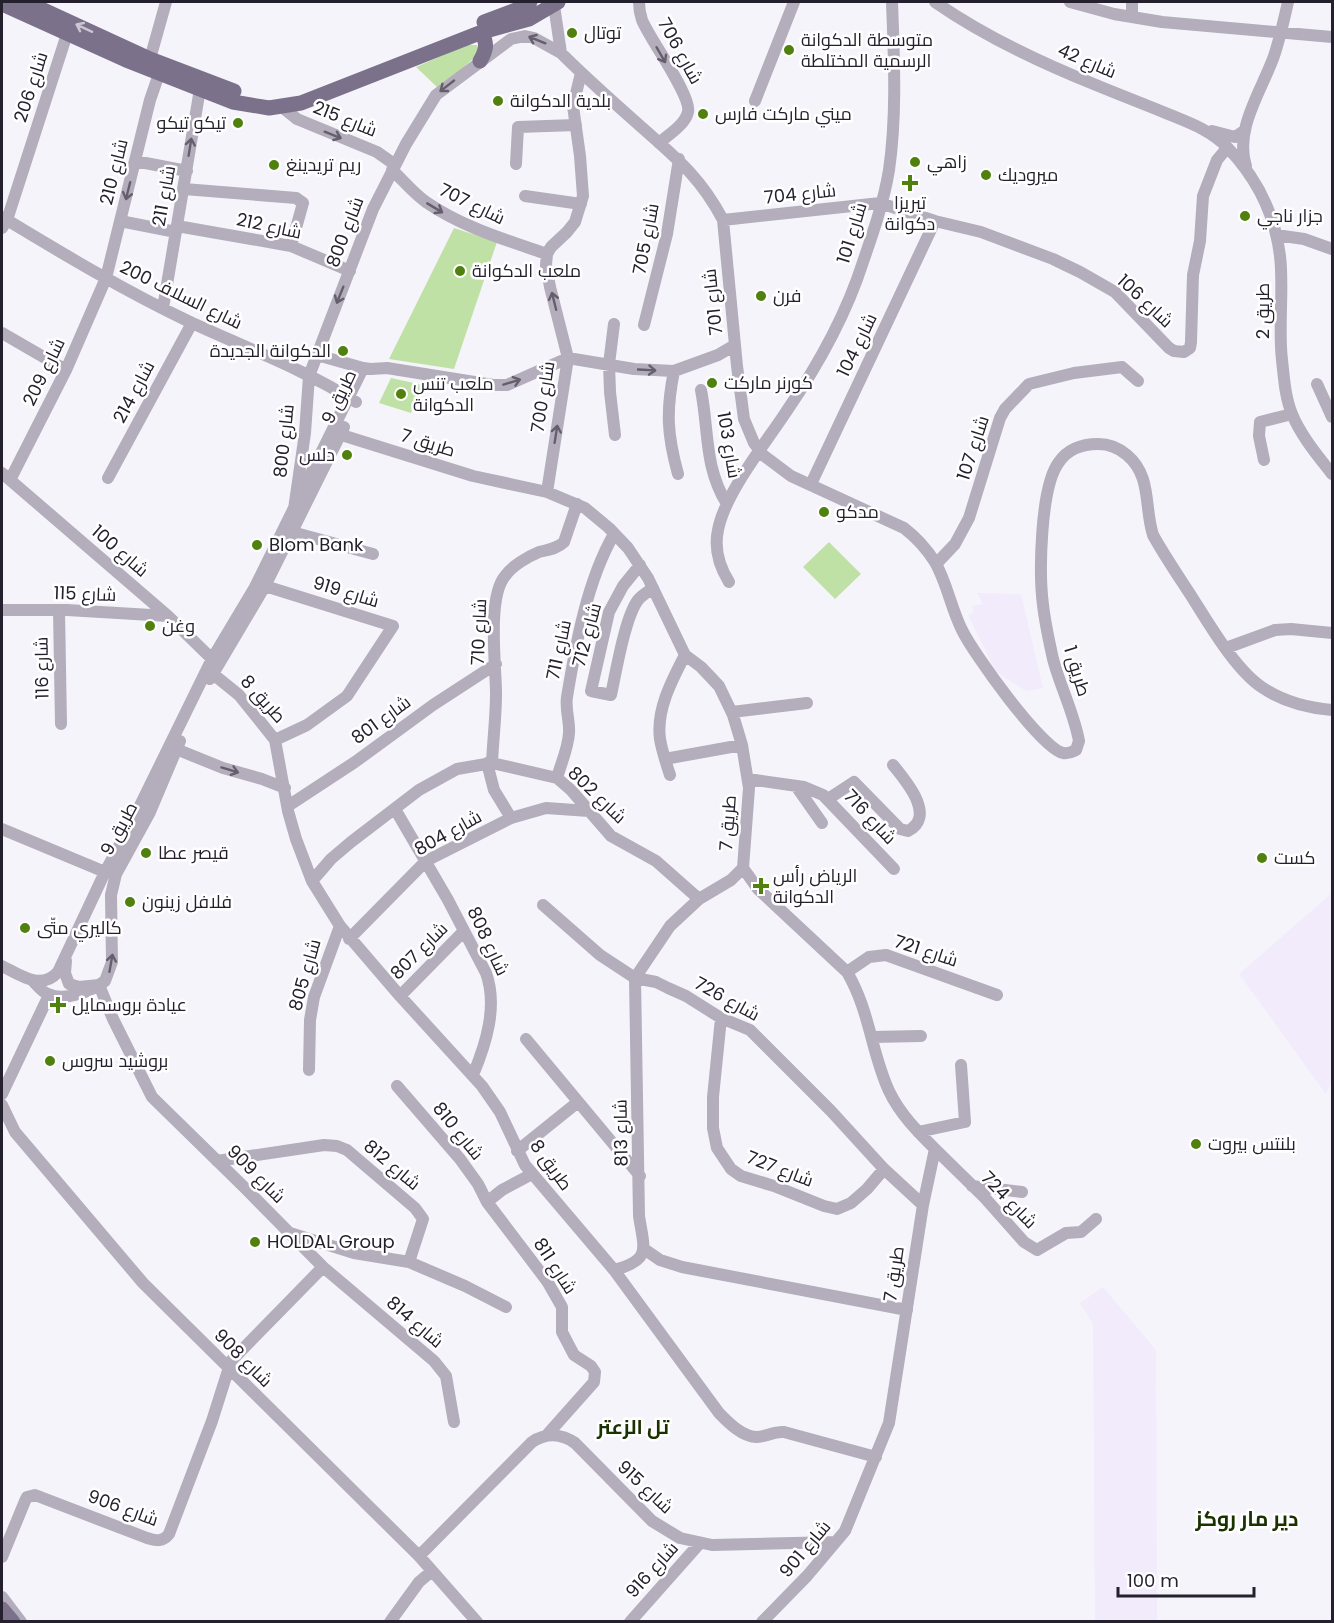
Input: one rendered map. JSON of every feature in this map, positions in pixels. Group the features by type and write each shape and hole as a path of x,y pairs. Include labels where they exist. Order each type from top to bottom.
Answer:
{"main road":[{"path":"26,2 152,53 227,89 267,98 299,93 522,9 538,15 556,3"},
{"path":"2,4 200,90 243,104 269,108 301,103 370,77 482,32 522,9"},
{"path":"511,39 522,9"},
{"path":"480,61 487,44 482,32"},
{"path":"2,1609 13,1622"}],"street":[{"path":"152,53 166,2"},
{"name":"شارع 706","path":"639,2 642,19 680,87 689,110 683,122 659,143"},
{"path":"755,101 794,2"},
{"name":"شارع 101","path":"729,582 718,558 717,545 717,532 727,504 759,450 787,411 827,343 862,265 880,203 888,174 891,150 892,2"},
{"name":"شارع 42","path":"935,2 976,28 1041,60 1095,85 1204,129 1227,148"},
{"path":"1070,2 1132,17 1196,26 1332,37"},
{"path":"1132,2 1132,17"},
{"path":"1247,171 1242,151 1244,131 1275,55 1288,2"},
{"path":"556,3 561,53"},
{"name":"شارع 206","path":"3,221 67,34"},
{"name":"شارع 701","path":"511,39 525,36 534,38 561,53 679,159 698,181 723,220 735,345 718,355 674,370 645,370 568,358"},
{"name":"800 شارع","path":"309,376 373,209 393,166 436,94 511,39"},
{"path":"547,254 575,222 581,204 583,181 573,106 581,73"},
{"name":"شارع 210","path":"106,278 150,99 159,74"},
{"name":"شارع 211","path":"163,308 200,90"},
{"name":"شارع 215","path":"282,107 297,119 377,152 393,166"},
{"path":"516,164 518,127 576,125"},
{"path":"1204,129 1231,137 1238,136 1244,131"},
{"name":"شارع 106","path":"880,203 935,221 981,232 1053,259 1080,272 1114,292 1169,348 1184,352 1190,348 1191,342 1193,275 1200,241 1203,196 1217,160 1227,148"},
{"name":"طريق 2","path":"1227,148 1256,183 1270,215 1276,235 1281,276 1280,343 1285,388 1292,414 1305,437 1332,474"},
{"name":"شارع 705","path":"644,325 667,234 679,159"},
{"path":"135,161 187,171"},
{"name":"شارع 707","path":"393,166 417,196 439,210 500,237 547,254"},
{"path":"184,189 296,198 303,203 291,246"},
{"path":"525,196 581,204"},
{"name":"شارع 704","path":"723,220 880,203"},
{"name":"200 شارع السلاف","path":"3,221 192,323 309,376 353,400"},
{"name":"شارع 212","path":"120,221 291,246 350,271"},
{"name":"شارع 104","path":"811,484 935,221"},
{"path":"1276,235 1304,239 1332,249"},
{"name":"شارع 700","path":"547,254 546,264 550,287 568,358 547,492"},
{"name":"شارع 209","path":"6,476 66,370 106,278"},
{"name":"شارع 214","path":"108,478 192,323"},
{"path":"614,324 609,364 615,435"},
{"path":"2,333 66,370"},
{"name":"طريق 1","path":"735,345 744,419 759,450 780,469 904,528 925,547 936,564 962,632 1020,714 1034,730 1058,750 1067,753 1076,750 1078,735 1053,659 1043,604 1044,522 1048,490 1058,463 1068,453 1082,446 1110,446 1126,454 1141,471 1153,535 1226,648 1250,677 1264,689 1290,702 1332,710"},
{"path":"317,355 367,369 387,368 507,385 568,358"},
{"name":"شارع 107","path":"936,564 955,544 969,518 1000,418 1005,409 1029,384 1074,373 1122,367 1138,381"},
{"name":"9 طريق","path":"99,985 108,976 112,962 111,896 119,867 150,812 176,749 213,674 265,586 292,532 367,369"},
{"path":"674,370 668,420 669,439 678,474"},
{"name":"شارع 800","path":"294,509 305,433 309,376"},
{"path":"1317,384 1332,417"},
{"name":"شارع 103","path":"701,390 707,447 719,491 727,504"},
{"path":"1264,460 1259,436 1260,422 1292,414"},
{"path":"305,433 310,450 305,487"},
{"name":"9 طريق","path":"33,981 44,982 53,978 62,965 105,872 212,659 255,587 305,487 337,433"},
{"name":"7 طريق","path":"337,433 473,476 547,492 577,504 597,516 640,565 685,655 701,667 719,686 732,712 742,744 748,779 742,868 758,889 847,972 857,989 888,1088 906,1119 935,1149 923,1205 889,1423 876,1457"},
{"name":"شارع 100","path":"6,476 168,616 212,659"},
{"name":"شارع 710","path":"511,818 494,790 489,763 496,708 496,601 501,582 509,571 536,553 560,546 564,542 577,504"},
{"path":"292,532 374,554"},
{"name":"شارع 711","path":"557,778 569,738 570,727 566,705 579,636 594,577 614,534"},
{"name":"شارع 712","path":"640,565 623,586 609,612 591,691 612,695 632,609 640,598 653,588"},
{"name":"شارع 919","path":"265,586 393,626 347,696 307,725 275,740"},
{"name":"شارع 115","path":"2,610 59,610 168,616"},
{"name":"شارع 116","path":"59,610 61,724"},
{"path":"1226,648 1275,630 1291,628 1332,633"},
{"path":"670,775 660,741 660,721 666,697 685,655"},
{"name":"شارع 801","path":"288,806 496,664"},
{"name":"طريق 8","path":"213,674 239,696 275,740 296,839 312,881 339,926 473,1076 500,1113 517,1151 532,1174 614,1270 719,1413 748,1435 756,1437 772,1432 784,1432 876,1457"},
{"path":"732,712 807,703"},
{"path":"665,759 742,744"},
{"path":"176,749 223,768 285,788"},
{"name":"شارع 802","path":"312,881 351,842 419,790 448,772 489,763 557,778 571,790 611,836 656,861 699,899"},
{"path":"828,799 854,783 900,829 908,831 915,824 919,815 919,807 913,791 893,765"},
{"name":"شارع 716","path":"748,779 817,791 828,799 894,869"},
{"path":"796,786 822,823"},
{"name":"شارع 804","path":"349,939 426,861 511,818 546,808 590,811"},
{"name":"شارع 808","path":"395,809 426,861 486,973 492,994 486,1037 473,1076"},
{"path":"2,830 105,872"},
{"path":"635,978 670,926 699,899 726,884 742,868"},
{"name":"شارع 726","path":"543,904 600,955 635,978 656,982 686,996 721,1018 750,1030 831,1111 884,1169 923,1205"},
{"name":"شارع 805","path":"309,1070 310,1020 314,997 339,926"},
{"name":"شارع 807","path":"400,996 464,931"},
{"path":"67,953 65,973 69,984 79,987 99,985"},
{"name":"شارع 721","path":"847,972 869,957 886,955 997,995"},
{"path":"2,966 33,981 49,995 73,995 99,985"},
{"name":"شارع 813","path":"635,978 639,1216 644,1249"},
{"name":"شارع 909","path":"99,985 113,1019 152,1097 323,1267"},
{"path":"2,1094 49,995"},
{"name":"شارع 727","path":"721,1018 713,1097 713,1128 717,1148 731,1169 741,1176 837,1209 851,1203 884,1169"},
{"path":"872,1037 921,1036"},
{"path":"526,1039 640,1176"},
{"path":"918,1132 965,1122 961,1065"},
{"name":"شارع 810","path":"397,1086 460,1159 478,1184 487,1202"},
{"path":"517,1151 578,1102"},
{"name":"شارع 908","path":"2,1105 15,1132 125,1263 419,1556 477,1622"},
{"name":"شارع 812","path":"217,1161 324,1145 347,1150 415,1208 423,1219 409,1262"},
{"name":"شارع 724","path":"935,1149 1023,1242 1037,1250 1066,1233 1081,1232 1095,1219"},
{"path":"487,1202 502,1190 532,1174"},
{"path":"972,1186 1022,1192"},
{"name":"شارع 811","path":"487,1202 547,1281 561,1307 562,1332 574,1355 591,1366 595,1372 595,1380 591,1386 546,1436"},
{"path":"288,1232 354,1253 409,1262 506,1307"},
{"path":"614,1270 636,1262 641,1258 644,1249 654,1257 670,1264 907,1310"},
{"path":"228,1368 236,1354 323,1267"},
{"name":"شارع 814","path":"323,1267 399,1330 440,1368 446,1376 454,1422"},
{"name":"شارع 906","path":"2,1557 27,1497 35,1494 147,1538 156,1541 166,1539 212,1421 228,1368"},
{"path":"419,1556 532,1442 546,1436"},
{"name":"شارع 915","path":"546,1436 562,1436 569,1439 652,1521 680,1538 700,1544 728,1545 835,1542"},
{"name":"شارع 901","path":"762,1622 807,1576 845,1531 876,1457"},
{"name":"شارع 916","path":"630,1622 700,1544"},
{"path":"390,1622 418,1582 432,1571"},
{"path":"2,1597 21,1622"}],"shaded area":[{"path":"977,593 1021,594 1043,688 1026,691 996,672 968,615 974,612 972,606 983,604"},
{"path":"1332,893 1332,1080 1326,1094 1239,974"},
{"path":"1103,1287 1156,1350 1157,1621 1095,1621 1093,1324 1080,1303"}],"green space":[{"path":"467,45 477,45 479,50 475,57 439,89 416,67"},
{"name":"ملعب الدكوانة","path":"454,228 497,242 454,369 389,359"},
{"name":"ملعب تنس الدكوانة","path":"391,378 423,385 411,413 379,403"},
{"path":"829,542 861,574 835,599 803,567"}],"place":[{"name":"توتال","path":"572,33"},
{"name":"متوسطة الدكوانة الرسمية المختلطة","path":"789,50"},
{"name":"بلدية الدكوانة","path":"498,101"},
{"name":"ميني ماركت فارس","path":"703,114"},
{"name":"تيكو تيكو","path":"238,123"},
{"name":"زاهي","path":"915,162"},
{"name":"ريم تريدينغ","path":"274,165"},
{"name":"ميروديك","path":"986,175"},
{"name":"تيريزا دكوانة","path":"910,183"},
{"name":"جزار ناجي","path":"1245,216"},
{"name":"ملعب الدكوانة","path":"460,271"},
{"name":"فرن","path":"761,296"},
{"name":"الدكوانة الجديدة","path":"343,351"},
{"name":"كورنر ماركت","path":"712,383"},
{"name":"ملعب تنس الدكوانة","path":"401,394"},
{"name":"دلس","path":"347,455"},
{"name":"مدكو","path":"824,512"},
{"name":"Blom Bank","path":"257,545"},
{"name":"وغن","path":"150,626"},
{"name":"قيصر عطا","path":"146,853"},
{"name":"كست","path":"1262,858"},
{"name":"الرياض رأس الدكوانة","path":"761,886"},
{"name":"فلافل زينون","path":"130,902"},
{"name":"كاليري متّى","path":"25,928"},
{"name":"عيادة بروسمايل","path":"58,1005"},
{"name":"بروشيد سروس","path":"50,1061"},
{"name":"بلنتس بيروت","path":"1196,1144"},
{"name":"HOLDAL Group","path":"255,1242"}],"district":[{"name":"تل الزعتر","path":"633,1427"},
{"name":"دير مار روكز","path":"1247,1519"}]}
